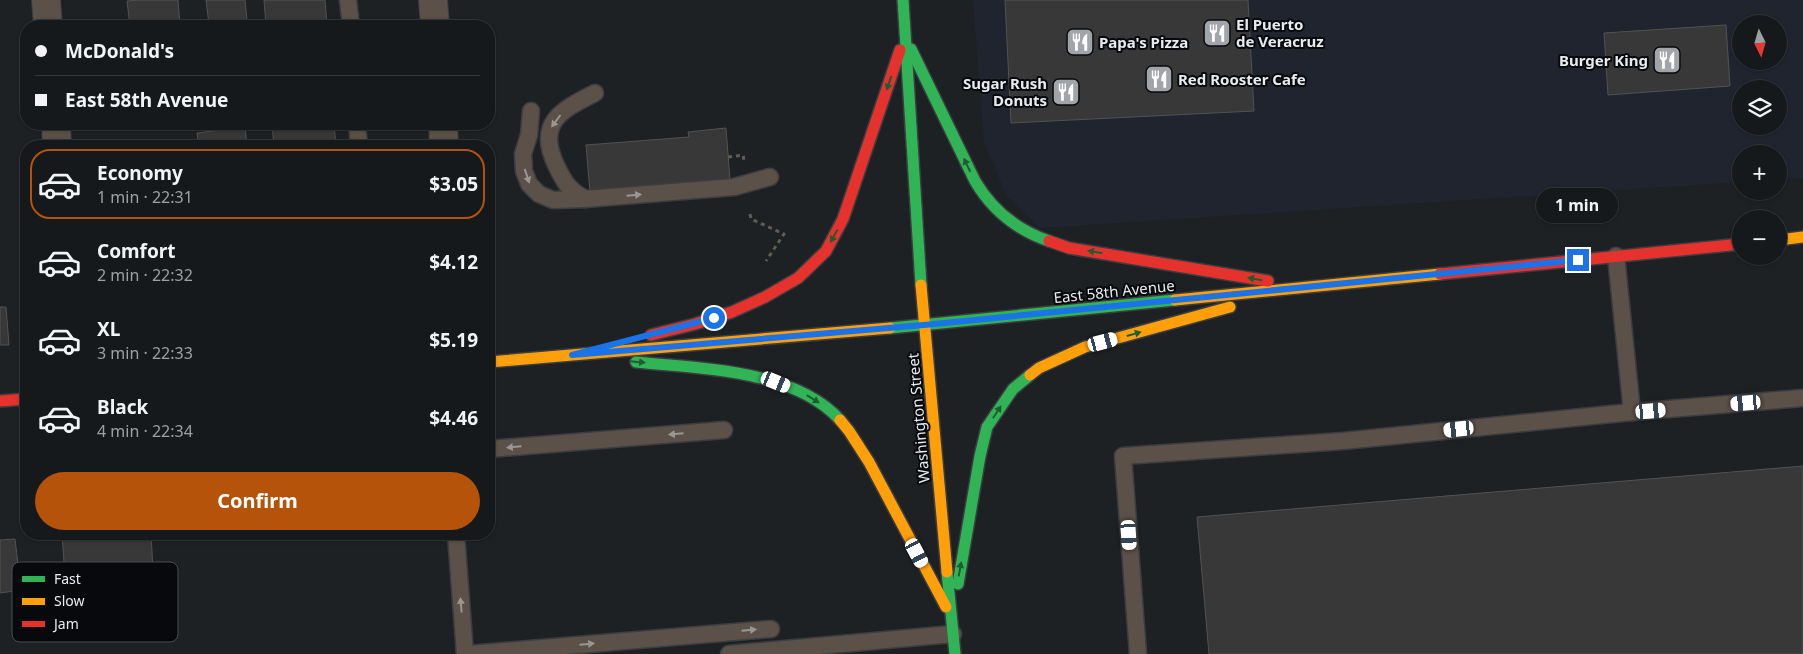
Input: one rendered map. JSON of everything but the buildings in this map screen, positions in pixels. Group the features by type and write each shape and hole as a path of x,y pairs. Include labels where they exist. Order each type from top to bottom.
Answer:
{"main road":[{"name":"Washington Street","path":"903,0 924,325 955,654"},
{"path":"905,37 985,198 1004,217 1019,227 1045,240 1069,248 1303,287"},
{"path":"572,355 694,324 732,312 798,278 826,251 843,219 905,37"},
{"path":"1787,239 1803,237"},
{"name":"East 58th Avenue","path":"495,361 924,325 1732,245"},
{"path":"952,617 987,427 1012,389 1039,368 1085,348 1303,287"},
{"path":"572,355 708,370 776,382 810,396 830,410 855,440 952,617"},
{"path":"0,401 20,399"}],"street":[{"path":"46,0 48,20"},
{"path":"433,0 435,20"}],"lane":[{"path":"348,0 350,20"},
{"path":"585,199 565,184 552,156 548,141 550,128 568,107 595,93"},
{"path":"531,111 529,135 523,154 524,171 529,184 539,194 554,200 734,187 770,177"},
{"path":"1616,256 1632,412"},
{"path":"1138,654 1123,456 1343,441 1632,412 1803,398"},
{"path":"495,449 724,430"},
{"path":"457,540 467,654 771,628"},
{"path":"729,654 954,634"}],"path":[{"path":"750,214 751,219 784,234 765,264"}],"shaded area":[{"path":"973,0 1803,0 1803,178 1787,179 1787,145 1732,145 1732,183 1040,228 1006,195 984,142"}],"traffic: fast":[{"path":"903,0 921,285"},
{"path":"911,49 975,181 989,201 1016,225 1049,241"},
{"path":"890,328 1175,300"},
{"path":"636,362 717,370 745,374 772,381 798,390 821,403 840,420"},
{"path":"958,584 980,456 987,427 1013,389 1030,375"},
{"path":"947,572 955,654"}],"traffic: slow":[{"path":"1787,239 1803,237"},
{"path":"1175,300 1440,274"},
{"path":"921,285 947,572"},
{"path":"1030,375 1039,368 1085,347 1230,307"},
{"path":"495,361 890,328"},
{"path":"840,420 869,462 946,607"}],"traffic: jam":[{"path":"651,335 732,312 765,297 798,278 826,251 843,219 900,50"},
{"path":"1049,241 1069,248 1268,281"},
{"path":"1440,274 1732,245"},
{"path":"0,401 20,399"}],"place":[{"name":"El Puerto de Veracruz","path":"1217,33"},
{"name":"Papa's Pizza","path":"1080,42"},
{"name":"Burger King","path":"1667,60"},
{"name":"Red Rooster Cafe","path":"1159,79"},
{"name":"Sugar Rush Donuts","path":"1066,92"}],"route":[{"path":"714,318 572,355 924,325 1578,260"}]}
